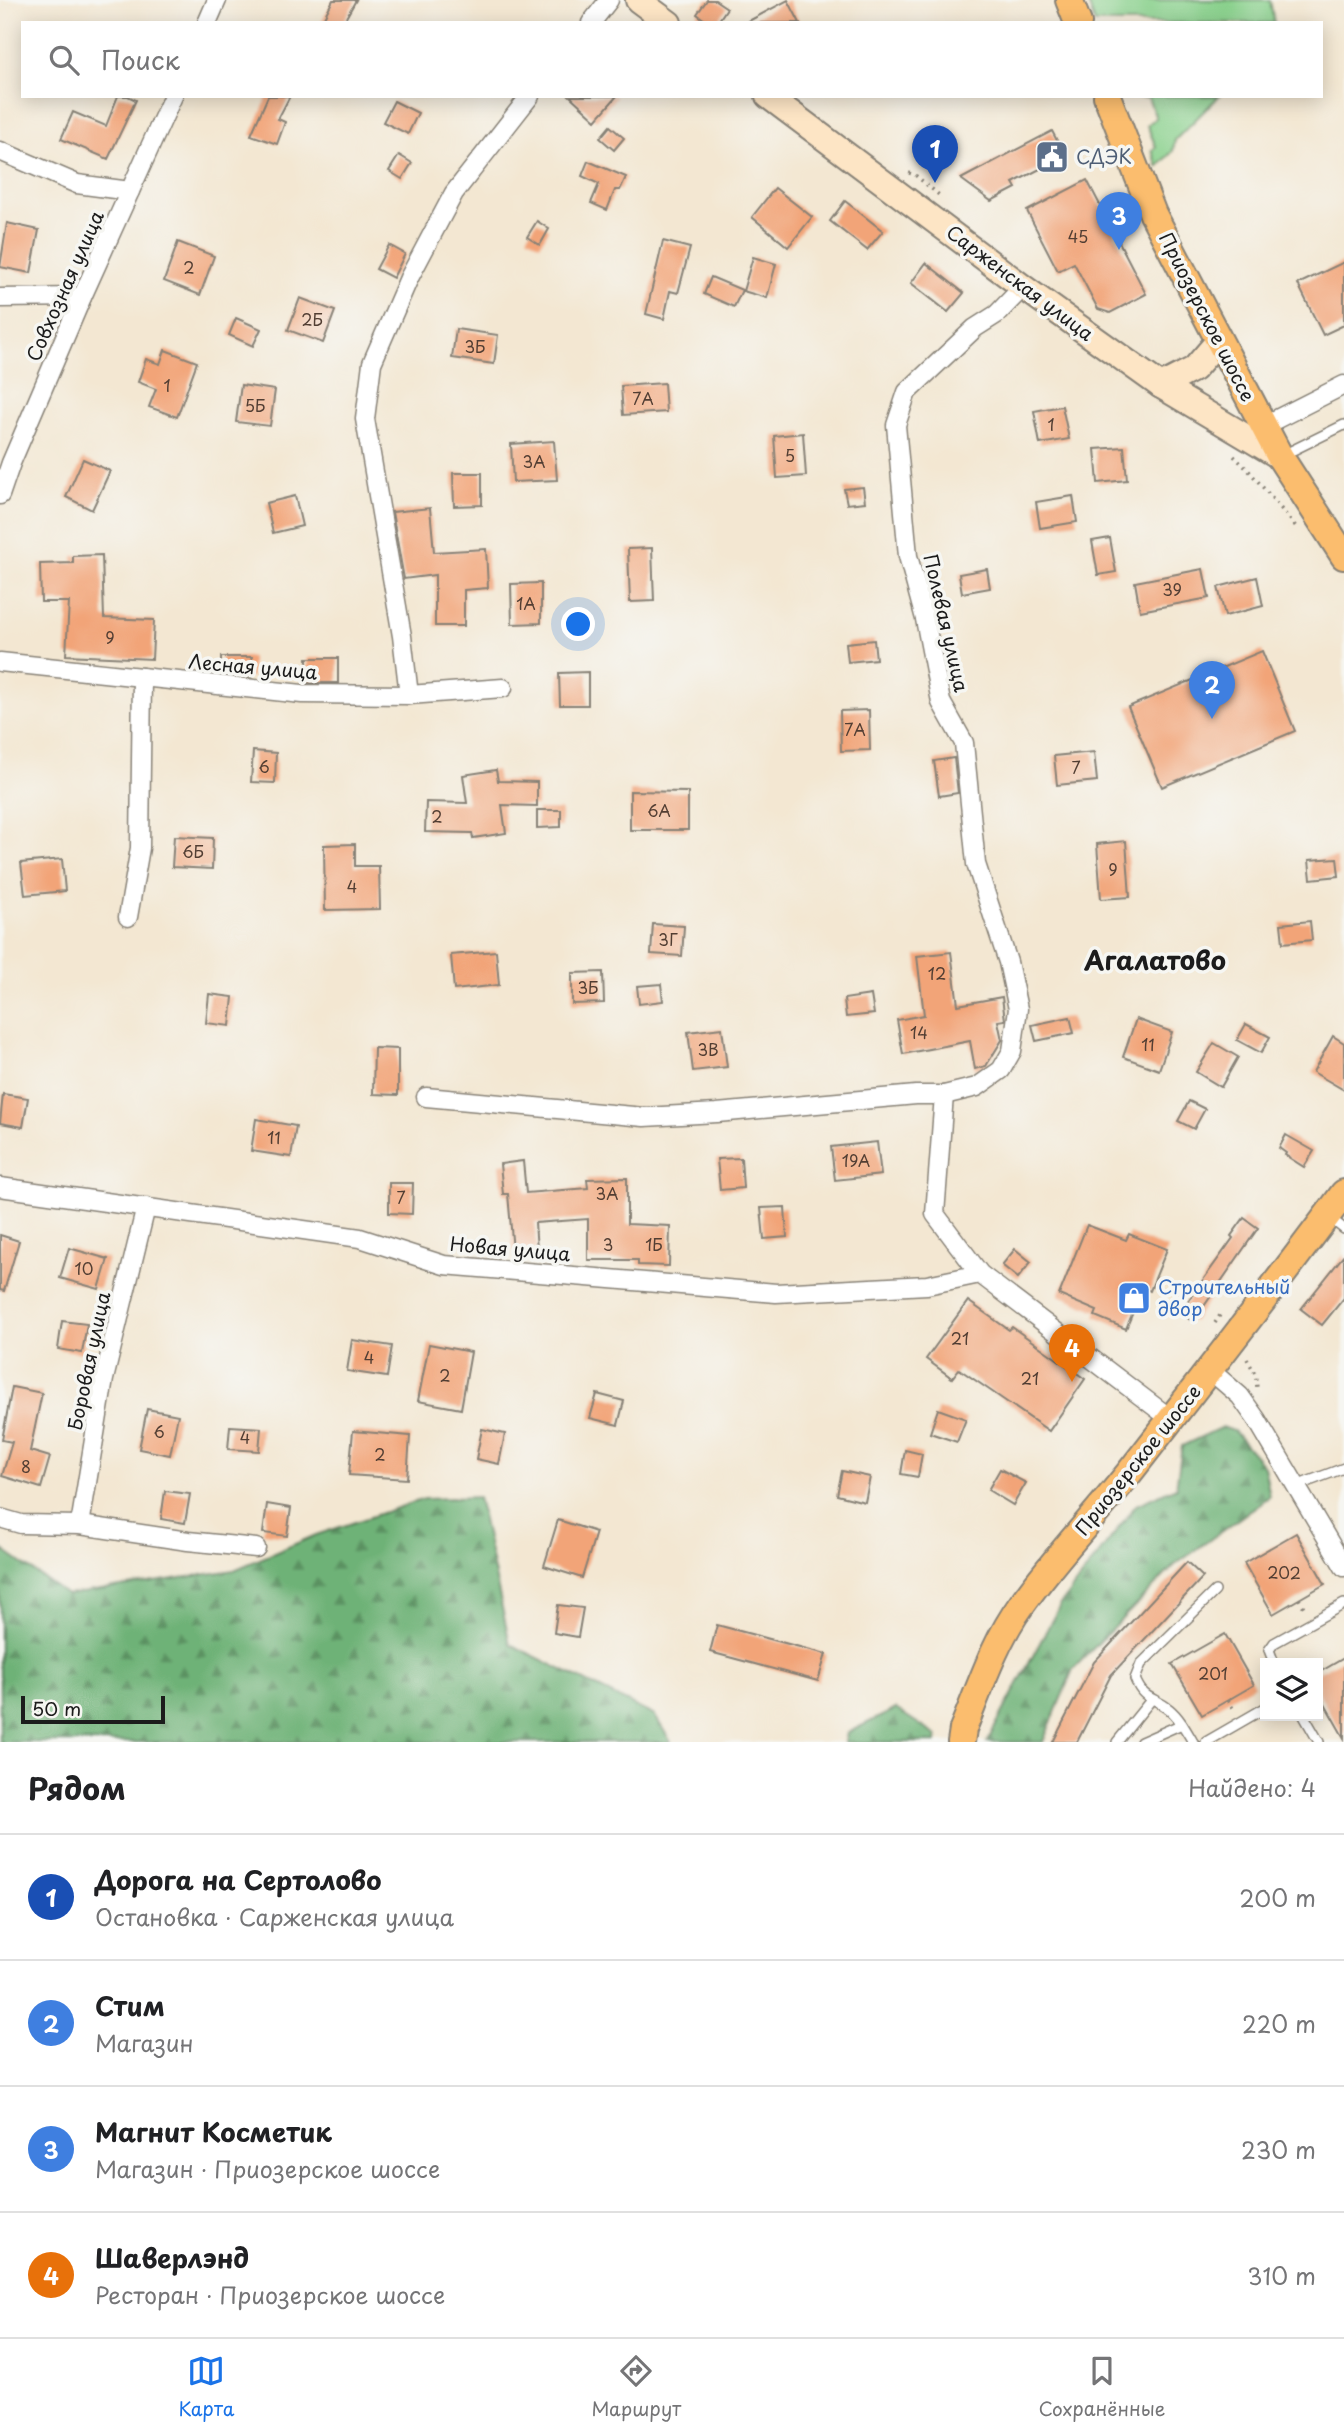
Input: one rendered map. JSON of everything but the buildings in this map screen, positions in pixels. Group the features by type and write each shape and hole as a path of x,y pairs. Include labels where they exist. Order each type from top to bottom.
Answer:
{"main road":[{"path":"638,0 666,21"},
{"path":"1069,0 1077,21"},
{"name":"Сарженская улица","path":"771,98 1023,287 1161,386 1280,457"},
{"name":"Приозерское шоссе","path":"1108,98 1153,214 1280,457 1344,556"},
{"path":"1161,386 1194,369 1219,340"},
{"name":"Приозерское шоссе","path":"961,1742 963,1729 996,1650 1020,1606 1054,1561 1120,1486 1211,1370 1336,1223 1344,1193"}],"street":[{"path":"208,21 217,0"},
{"path":"592,21 609,0"},
{"name":"Совхозная улица","path":"0,495 82,297 172,98"},
{"path":"408,695 401,636 365,419 372,363 409,278 454,193 528,98"},
{"path":"0,151 78,184 131,191"},
{"name":"Полевая улица","path":"426,1097 644,1116 717,1113 916,1095 944,1095 977,1087 1001,1070 1012,1051 1018,1009 1008,962 976,864 964,743 941,702 925,619 908,556 896,425 907,392 975,328 997,314 1023,287"},
{"path":"0,298 82,297"},
{"path":"1263,426 1344,385"},
{"name":"Лесная улица","path":"0,662 302,694 408,695 503,688"},
{"path":"128,917 139,848 142,677"},
{"path":"944,1095 935,1214 979,1274 1171,1419"},
{"name":"Новая улица","path":"0,1187 360,1237 444,1265 762,1292 927,1285 979,1274"},
{"name":"Боровая улица","path":"80,1525 104,1379 146,1207"},
{"path":"1211,1370 1240,1396 1344,1567"},
{"path":"0,1518 22,1524 80,1525 256,1548"}],"lane":[{"path":"1280,457 1344,425"},
{"path":"1296,1486 1344,1468"},
{"path":"1193,1742 1168,1708 1140,1692 1135,1679 1141,1664 1215,1591"},
{"path":"1271,1658 1269,1650 1274,1643 1344,1604"},
{"path":"1118,1742 1151,1700"},
{"path":"1206,1742 1260,1711"},
{"path":"1307,1721 1319,1742"},
{"path":"1141,1742 1182,1724"}],"path":[{"path":"915,174 946,200"}],"green space":[{"path":"1087,0 1270,0 1274,21 1094,21"},
{"path":"1148,98 1217,98 1175,140 1173,151 1158,167 1152,150 1156,147 1147,125 1156,118"},
{"path":"1222,1427 1234,1431 1264,1466 1270,1496 1175,1565 1073,1669 1043,1742 987,1742 1060,1605 1136,1505 1176,1487 1182,1446"},
{"path":"478,1497 510,1644 655,1716 671,1742 0,1742 0,1548 67,1595 234,1570 316,1535 424,1499"},
{"path":"896,1709 937,1736 936,1742 845,1742 847,1733"}],"place":[{"name":"СДЭК","path":"1052,157"},
{"name":"Дорога на Сертолово","path":"935,183"},
{"name":"Магнит Косметик","path":"1119,250"},
{"name":"Стим","path":"1212,719"},
{"name":"Строительный двор","path":"1134,1298"},
{"name":"Шаверлэнд","path":"1072,1382"}],"district":[{"name":"Агалатово","path":"1155,961"}]}
